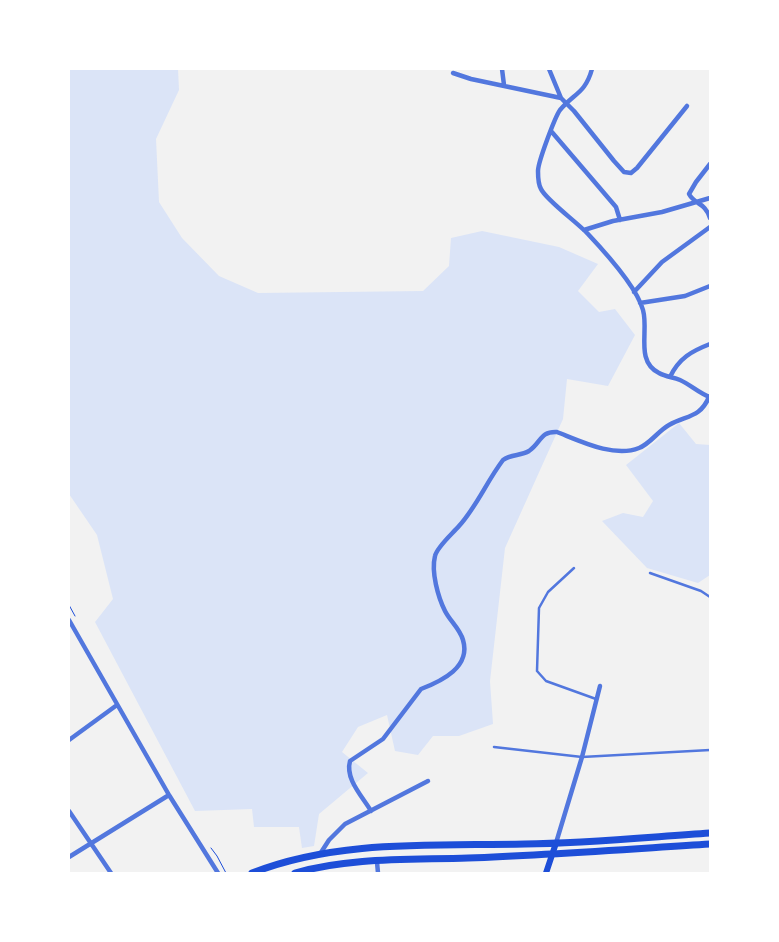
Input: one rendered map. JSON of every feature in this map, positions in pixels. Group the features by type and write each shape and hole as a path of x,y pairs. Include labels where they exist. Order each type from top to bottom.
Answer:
{"main road":[{"path":"252,873 280,862 340,850 556,843 710,833"},
{"path":"546,873 556,843"},
{"path":"295,873 318,866 710,844"}],"street":[{"path":"502,69 504,85"},
{"path":"549,69 561,98 568,104 620,170 627,173 632,173 637,168 687,106"},
{"path":"371,811 351,779 350,761 383,739 421,689 430,686 456,669 464,659 463,640 440,600 434,566 435,557 439,548 478,501 504,460 508,456 530,450 545,434 551,432 557,432 607,450 624,452 640,448 669,425 693,416 703,409 709,397 681,380 657,372 651,367 646,359 644,349 644,316 640,303 624,275 584,230 541,190 538,168 551,131 560,110 582,90 589,79 592,69"},
{"path":"453,73 471,79 561,98"},
{"path":"551,131 616,207 620,220"},
{"path":"710,164 690,191 690,196 708,210 710,218"},
{"path":"584,230 620,220 662,212 710,198"},
{"path":"634,292 662,262 710,227"},
{"path":"640,303 685,296 710,286"},
{"path":"670,377 686,355 710,344"},
{"path":"69,620 169,796 218,873"},
{"path":"556,843 582,756 600,686"},
{"path":"69,740 117,705"},
{"path":"320,854 337,831 353,820 428,781"},
{"path":"69,857 169,796"},
{"path":"69,811 111,873"},
{"path":"377,862 378,873"}],"lane":[{"path":"574,568 548,592 539,608 537,671 546,680 596,699"},
{"path":"650,573 701,591 710,597"},
{"path":"494,746 582,756 710,750"}],"path":[{"path":"69,605 78,622"},
{"path":"207,844 217,856 226,873"}],"shaded area":[{"path":"69,69 178,69 179,90 156,139 159,202 182,238 219,276 258,293 423,291 449,266 451,238 482,231 559,247 598,264 578,291 599,312 615,309 635,335 608,386 567,379 563,419 505,548 490,681 493,724 459,736 433,736 418,755 395,751 387,715 358,727 342,752 368,773 319,814 314,846 302,848 299,827 254,827 252,809 195,811 95,622 113,599 97,535 69,494"},
{"path":"679,423 696,444 710,445 710,575 698,583 647,568 602,521 623,513 643,517 653,501 626,465"}]}
